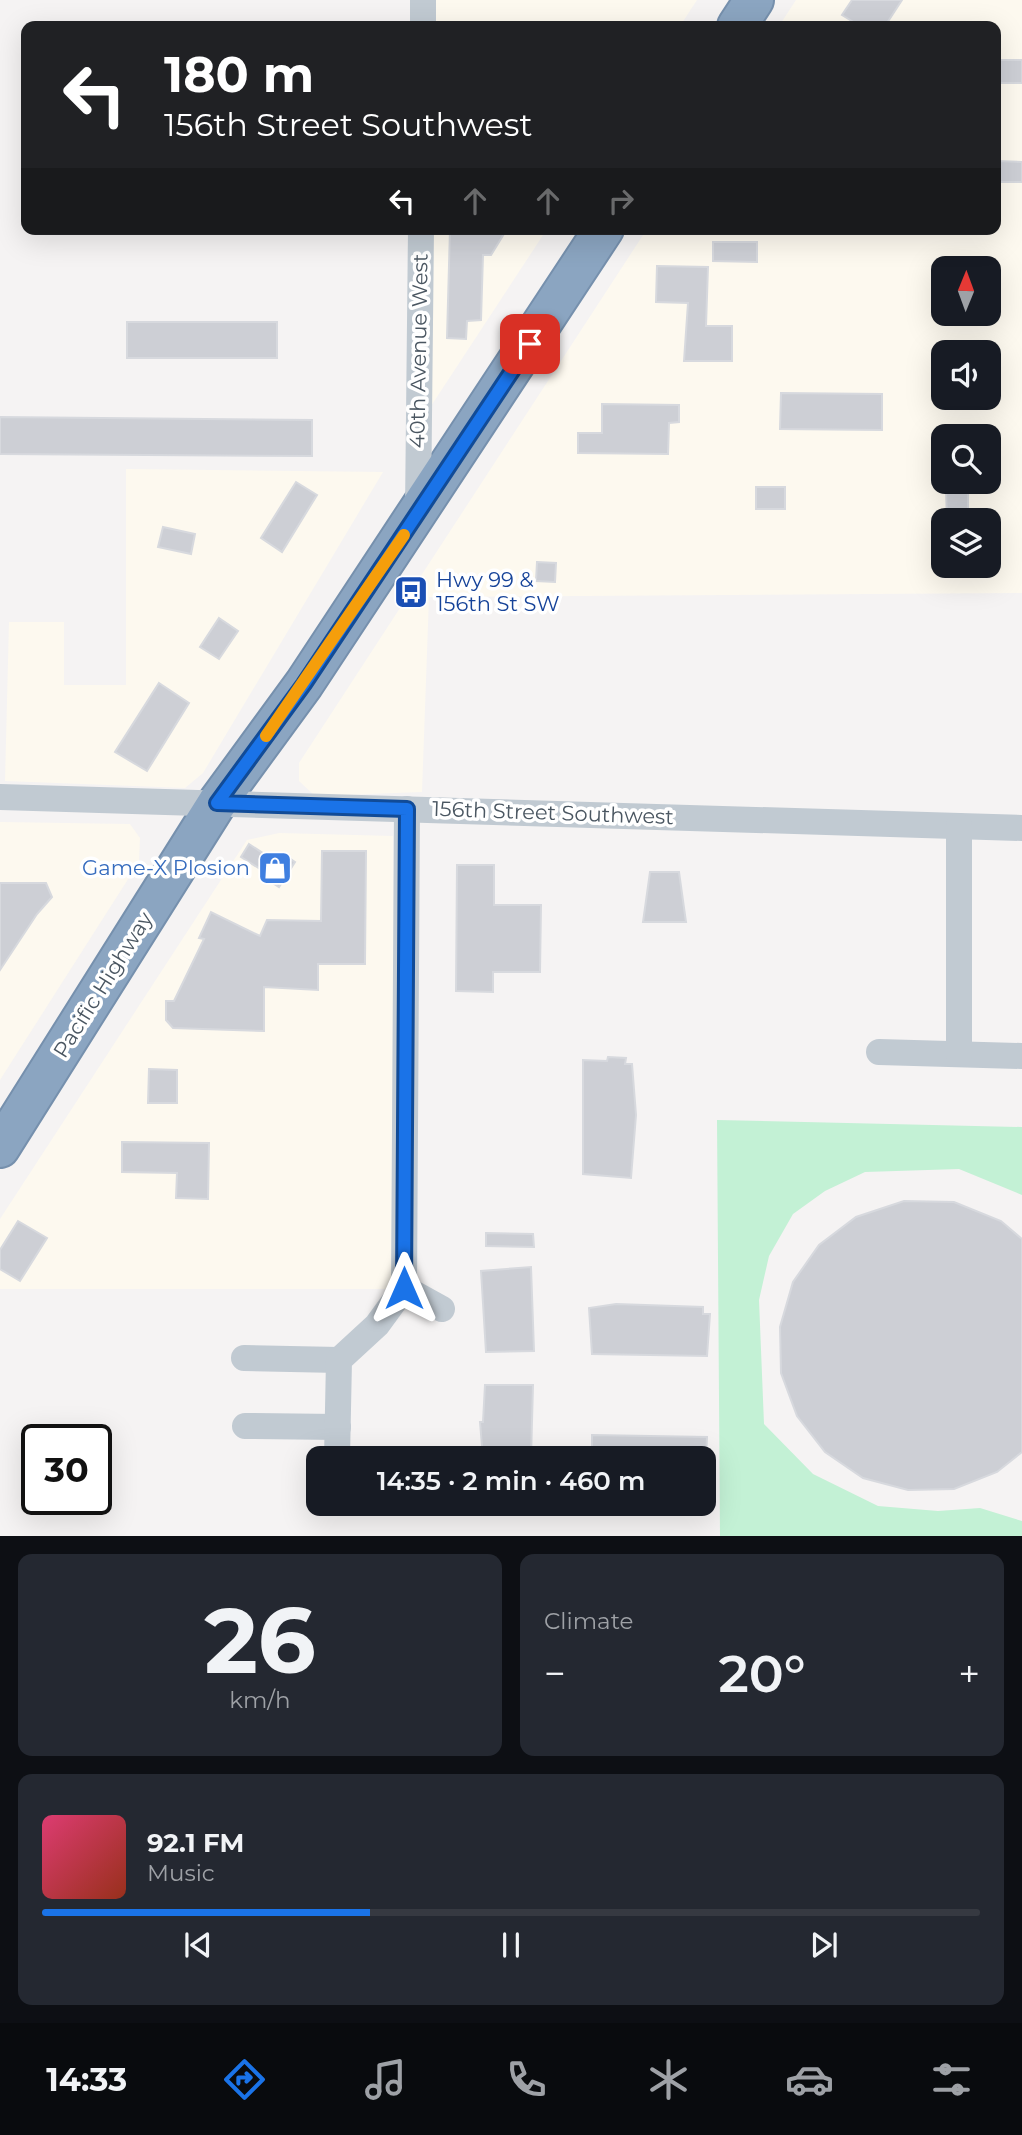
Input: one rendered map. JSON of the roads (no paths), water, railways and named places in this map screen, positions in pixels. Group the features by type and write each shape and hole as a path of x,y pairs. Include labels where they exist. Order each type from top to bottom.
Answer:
{"highway":[{"path":"740,21 754,0"},
{"name":"Pacific Highway","path":"0,1148 217,803 304,684 418,515 600,235"}],"street":[{"path":"423,0 423,21"},
{"name":"40th Avenue West","path":"418,515 421,235"},
{"name":"156th Street Southwest","path":"0,797 1022,828"},
{"path":"244,1358 339,1360 377,1325 404,1288 407,809"},
{"path":"959,826 959,1054"},
{"path":"879,1052 1022,1056"},
{"path":"404,1288 442,1308"},
{"path":"338,1446 339,1360"},
{"path":"245,1426 338,1427"}],"place":[{"name":"Hwy 99 & 156th St SW","path":"411,592"},
{"name":"Game-X Plosion","path":"275,868"}]}
